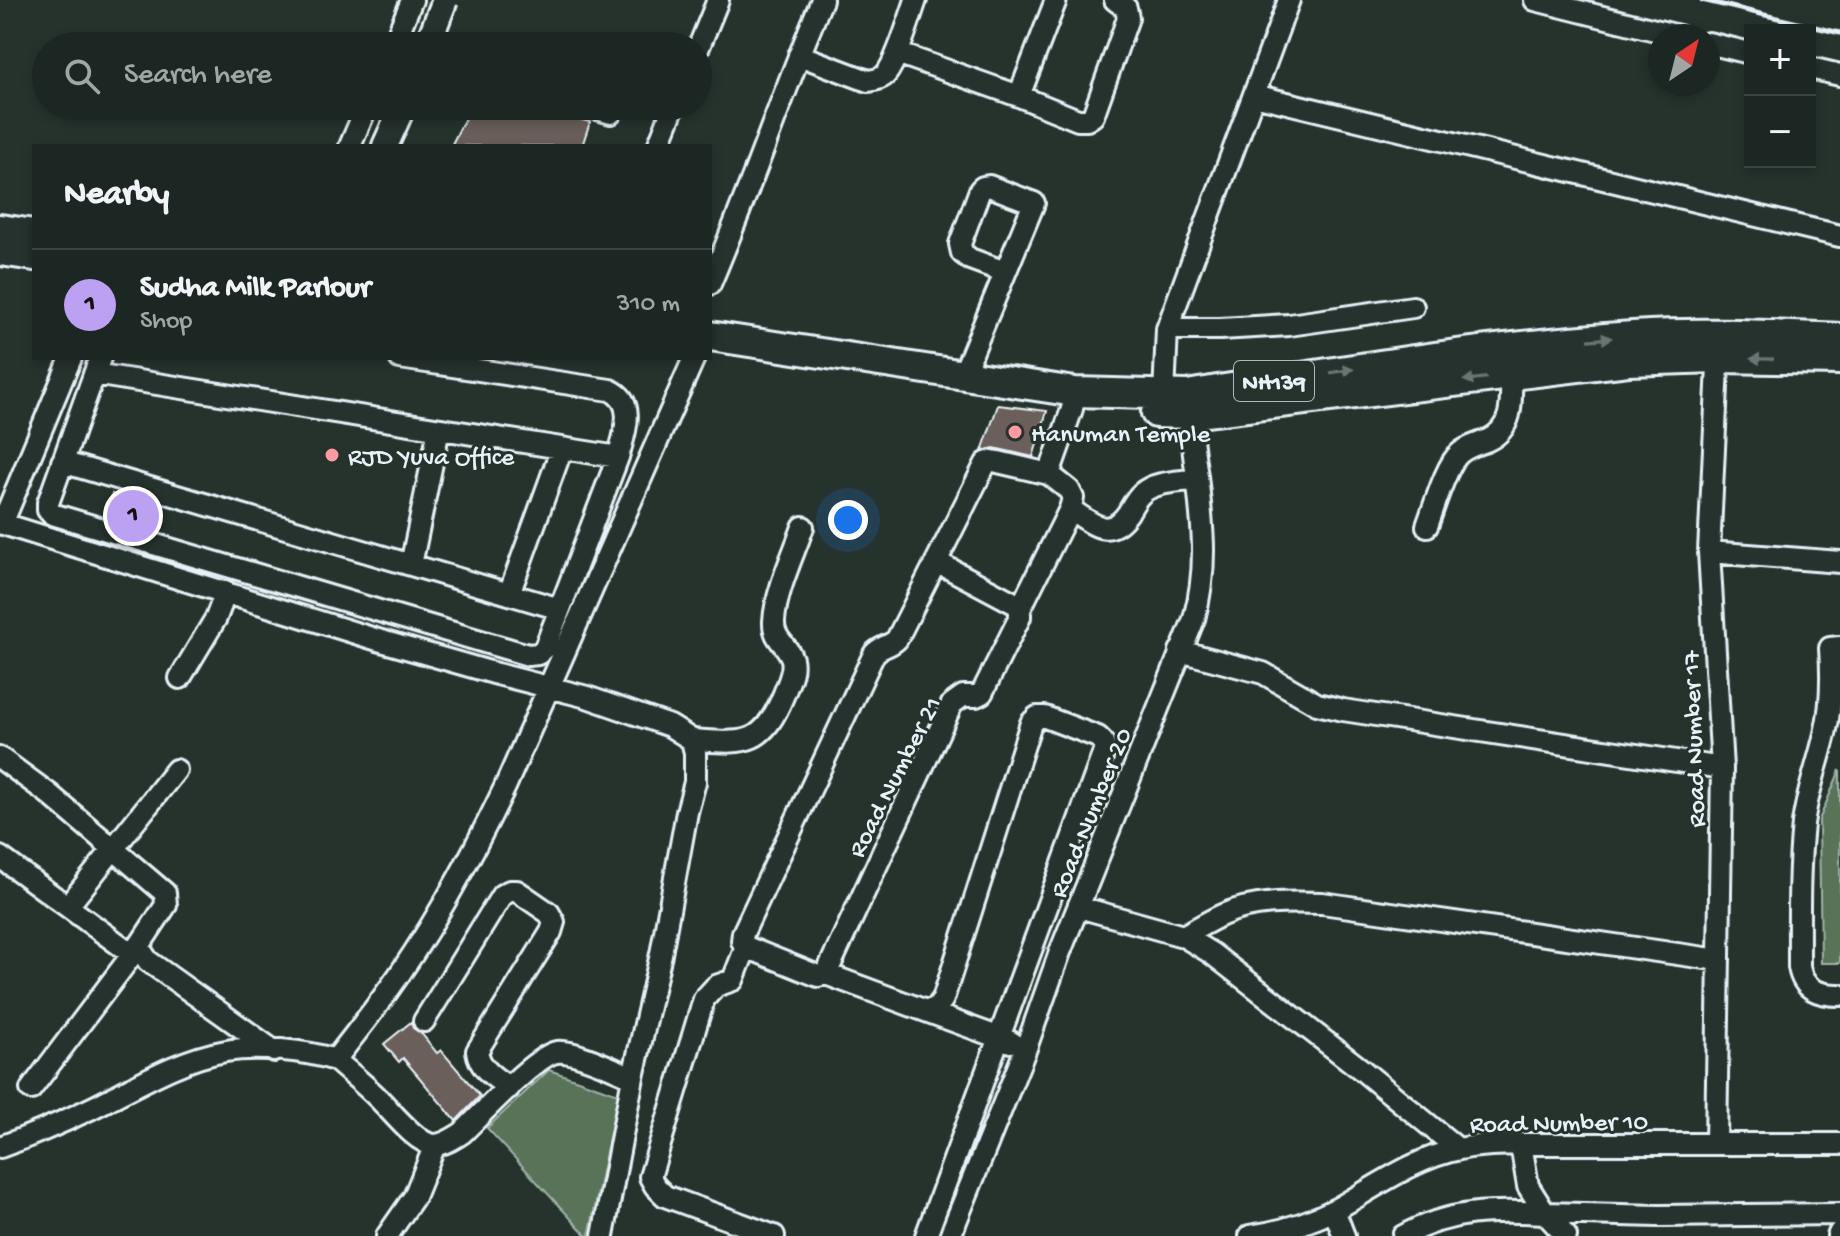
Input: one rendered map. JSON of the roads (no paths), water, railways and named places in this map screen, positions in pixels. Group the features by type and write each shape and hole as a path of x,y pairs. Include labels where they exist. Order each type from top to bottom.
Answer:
{"highway":[{"path":"0,229 32,234"},
{"path":"0,251 32,256"},
{"name":"NH139","path":"712,336 963,375 1074,401"},
{"name":"NH139","path":"1180,401 1489,349 1634,336 1840,360"},
{"name":"NH139","path":"712,355 1074,401 1180,401 1511,374 1628,361 1719,346 1840,338"}],"main road":[{"path":"432,32 445,0"},
{"path":"386,144 397,120"}],"street":[{"path":"399,32 412,0"},
{"path":"705,32 718,0"},
{"path":"712,274 718,243 822,0"},
{"path":"799,55 868,81 878,79 886,75 897,53 916,0"},
{"path":"1019,96 1056,0"},
{"path":"897,53 1078,120 1087,120 1093,116 1128,18 1126,8 1115,0"},
{"name":"Road Number 20","path":"950,1236 1194,619 1201,594 1204,565 1201,507 1167,329 1289,0"},
{"path":"1535,0 1648,28"},
{"path":"402,25 414,32"},
{"path":"1720,46 1744,52"},
{"path":"1816,69 1840,75"},
{"path":"1254,95 1840,236"},
{"path":"351,144 361,120"},
{"path":"659,144 668,120"},
{"path":"963,375 1034,203 989,186 983,187 960,244 962,253 1005,272"},
{"path":"1167,329 1289,325 1413,307"},
{"name":"Road Number 17","path":"1716,1144 1722,768 1709,552 1719,346"},
{"path":"70,360 1,524 378,640 587,697 670,726 692,740 735,741 752,738 766,729 775,714 793,665 791,656 777,638 774,618 803,527"},
{"path":"413,360 610,390 619,394 627,407 618,457 545,648 538,654 528,655 52,514 48,510 97,366 439,429 618,457"},
{"path":"335,1060 385,995 458,880 505,787 693,360"},
{"path":"1427,526 1452,462 1460,453 1498,435 1506,424 1511,401 1511,374"},
{"path":"1049,474 1074,401"},
{"path":"411,565 439,429"},
{"path":"509,594 562,448"},
{"path":"62,462 560,609"},
{"path":"1026,1048 746,947 742,941 743,933 874,654 877,649 893,644 897,639 986,463 998,462 1049,474 1069,490 1073,498 1070,509 1096,526 1105,528 1121,522 1141,493 1151,487 1197,479"},
{"name":"Road Number 21","path":"822,975 952,704 963,696 982,693 1070,509"},
{"path":"1709,552 1840,562"},
{"path":"937,562 1020,609"},
{"path":"180,678 216,618 226,592"},
{"path":"1840,647 1830,648 1831,699 1826,732 1803,824 1799,955 1801,977 1806,985 1814,992 1840,995"},
{"path":"1180,651 1263,673 1317,704 1343,710 1722,768"},
{"path":"926,1011 936,1008 943,999 1031,723 1037,717 1045,717 1098,737 1105,749 926,1236"},
{"path":"603,1236 695,782 692,740"},
{"path":"0,758 115,849 161,888 167,898 162,911 137,948 31,1089"},
{"path":"68,906 176,770"},
{"path":"0,857 68,906 140,949 148,961 274,1051"},
{"path":"424,1021 502,895 517,891 549,913 554,922 551,932 477,1051 479,1063 509,1088"},
{"path":"1183,936 1224,914 1249,906 1283,902 1322,903 1719,960"},
{"path":"1079,907 1183,936 1211,953 1458,1149"},
{"path":"746,947 733,980 716,986 704,999 650,1177 665,1196 774,1236"},
{"path":"0,1147 65,1121 167,1071 225,1051 300,1052 335,1060 414,1134 435,1145 450,1141 462,1133 509,1088 545,1057 556,1052 590,1060 633,1077"},
{"path":"1521,1144 1528,1186 1545,1213 1566,1236"},
{"name":"Road Number 10","path":"1250,1236 1278,1234 1334,1210 1431,1158 1458,1149 1521,1144 1840,1144"},
{"path":"387,1236 414,1197 435,1145"},
{"path":"1334,1210 1344,1236"},
{"path":"1403,1236 1424,1224 1464,1214 1506,1211 1659,1216 1840,1214"}],"railway":[{"path":"1702,0 1840,33"}],"place":[{"name":"Hanuman Temple","path":"1015,432"},
{"name":"RJD Yuva Office","path":"332,455"},
{"name":"Sudha Milk Parlour","path":"133,516"}]}
